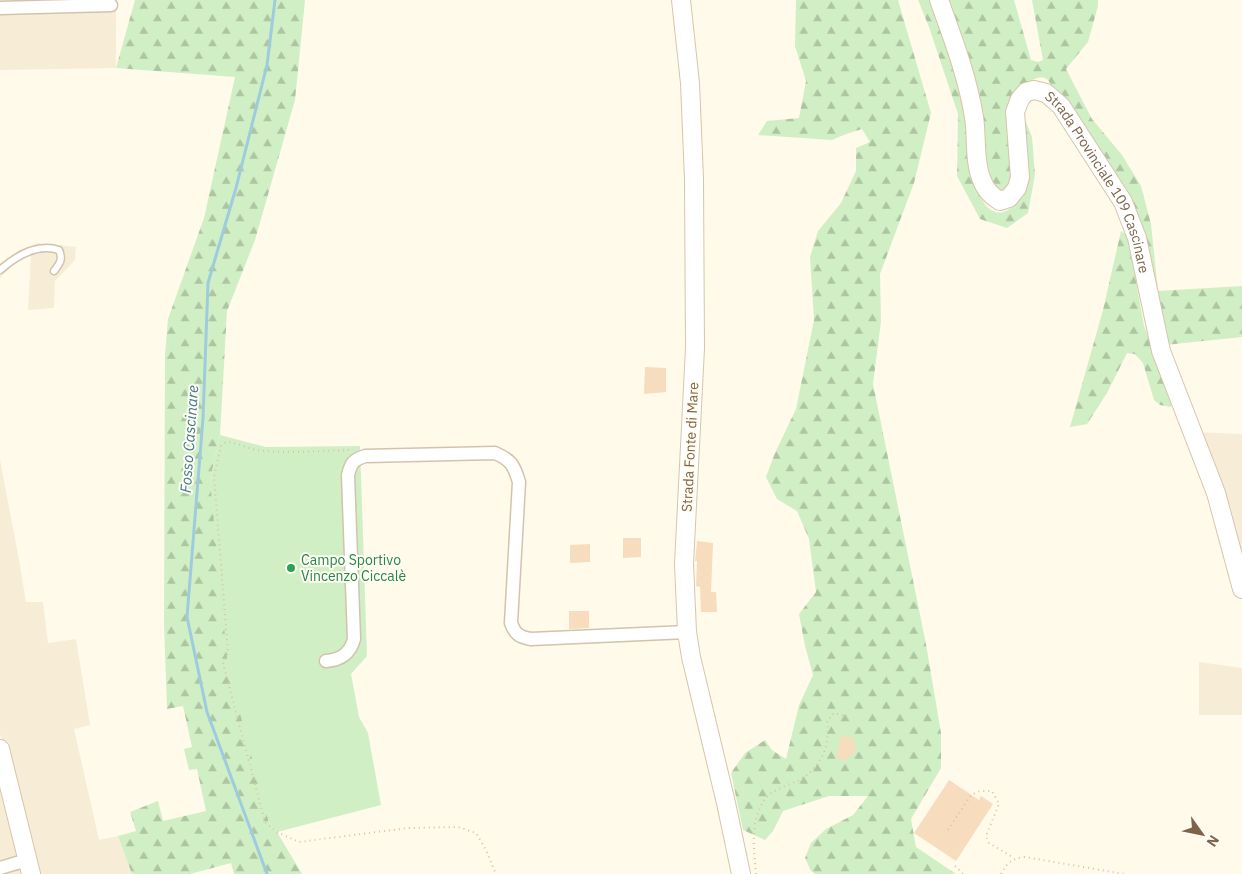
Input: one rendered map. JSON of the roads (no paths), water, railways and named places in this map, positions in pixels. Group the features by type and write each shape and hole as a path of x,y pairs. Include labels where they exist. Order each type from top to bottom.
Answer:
{"street":[{"name":"Strada Provinciale 109 Cascinare","path":"939,0 966,74 974,118 980,175 984,187 991,196 1000,200 1009,198 1017,188 1020,177 1015,112 1020,99 1026,92 1034,90 1046,93 1061,106 1123,202 1136,238 1161,351 1216,493 1242,589"},
{"path":"0,8 23,4 111,5"},
{"name":"Strada Fonte di Mare","path":"682,7 690,83 694,179 695,348 684,564 687,632 691,657 741,874"},
{"path":"326,661 337,660 345,654 351,648 354,639 348,475 350,464 355,459 365,456 495,453 507,458 515,469 518,482 512,622 514,632 521,637 531,639 687,632"},
{"path":"0,750 29,867 0,868"}],"lane":[{"path":"0,270 13,258 29,251 52,248 59,250 62,256 61,262 54,271"}],"waterway":[{"name":"Fosso Cascinare","path":"267,874 207,712 187,617 203,418 208,283 236,188 267,65 275,0"}],"place":[{"name":"Campo Sportivo Vincenzo Ciccalè","path":"291,568"}]}
